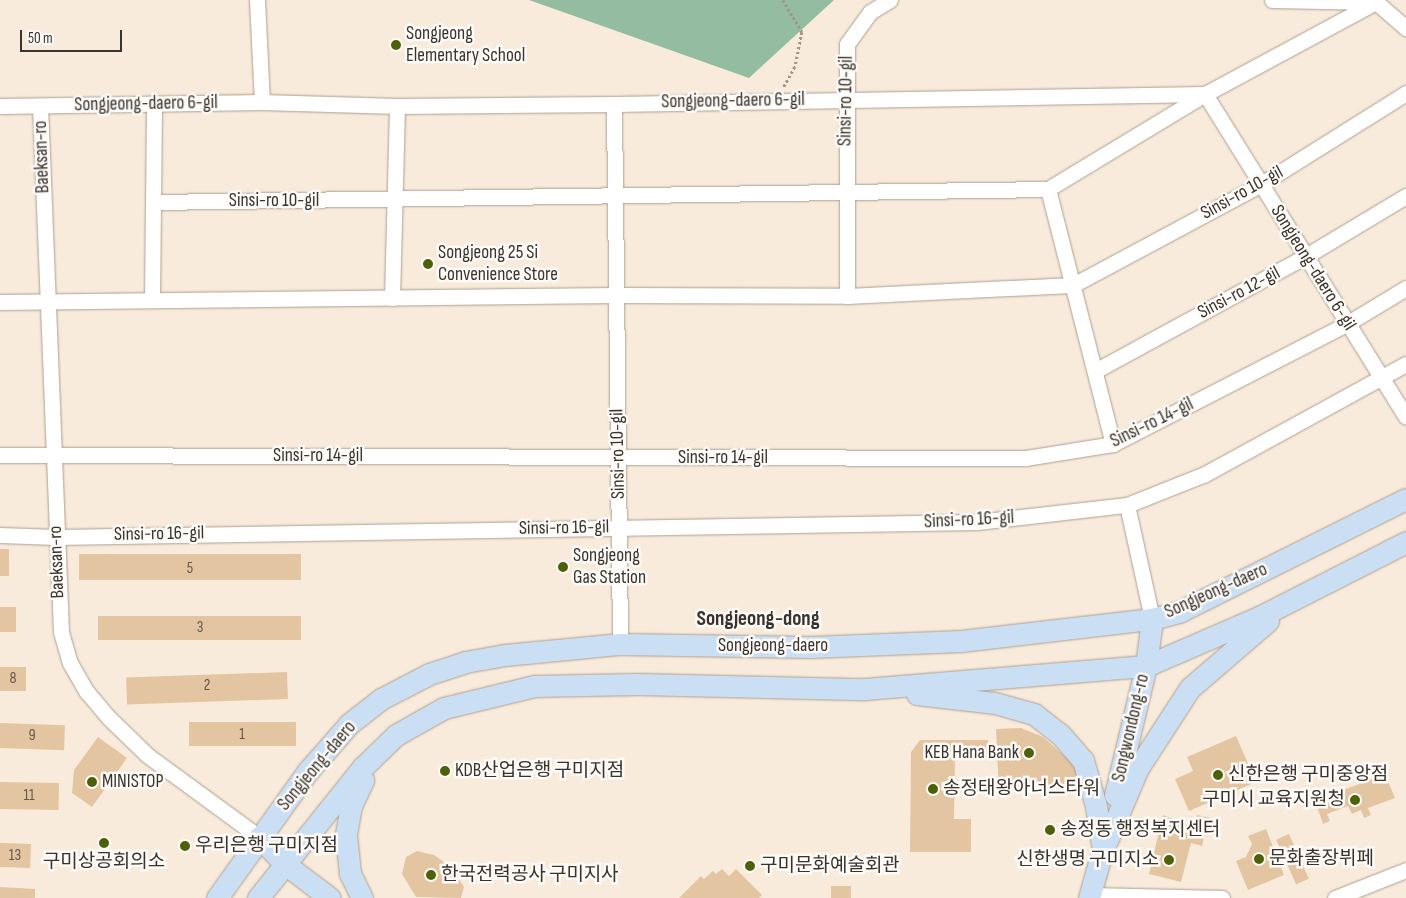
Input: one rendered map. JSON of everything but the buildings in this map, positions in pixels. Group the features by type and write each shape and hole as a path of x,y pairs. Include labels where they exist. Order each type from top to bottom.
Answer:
{"street":[{"path":"257,0 262,102"},
{"name":"Sinsi-ro 10-gil","path":"847,296 845,99 847,44 870,12 890,0"},
{"path":"1272,0 1376,2 1406,28"},
{"name":"Songjeong-daero 6-gil","path":"1048,189 1205,94 1376,2"},
{"name":"Sinsi-ro 10-gil","path":"0,302 616,295 847,296 1073,285 1261,184 1406,93"},
{"name":"Songjeong-daero 6-gil","path":"0,106 262,102 397,106 614,104 774,99 1205,94"},
{"name":"Songjeong-daero 6-gil","path":"1205,94 1406,417"},
{"name":"Sinsi-ro 10-gil","path":"614,104 620,644"},
{"path":"152,300 154,105"},
{"name":"Baeksan-ro","path":"40,106 61,632 70,663 87,692 108,718 147,755 259,837 286,864 330,898"},
{"path":"392,298 397,106"},
{"path":"1048,189 1113,444"},
{"name":"Sinsi-ro 10-gil","path":"153,202 615,197 845,191 1048,189"},
{"name":"Sinsi-ro 12-gil","path":"1095,371 1306,256 1406,196"},
{"name":"Sinsi-ro 14-gil","path":"0,455 1026,458 1113,444 1348,323 1406,288"},
{"name":"Sinsi-ro 16-gil","path":"0,535 56,537 977,522 1127,505 1205,474 1406,364"},
{"name":"Songjeong-daero","path":"217,898 308,771 349,724 404,684 465,662 620,644 811,647 960,641 1152,619 1180,611 1406,499"},
{"path":"1127,505 1152,619"},
{"name":"Songjeong-daero","path":"258,898 373,757 396,735 444,708 534,686 638,684 865,689 1146,666 1289,603 1406,542"},
{"path":"1103,850 1138,768 1190,688 1289,603"},
{"name":"Songwondong-ro","path":"1152,619 1146,666 1103,850 1090,896 1222,898"},
{"path":"865,689 996,703 1034,714 1060,734 1083,760 1096,806 1103,850"},
{"path":"362,898 350,873 346,834 351,806 373,757"},
{"path":"1335,898 1406,870"}],"path":[{"path":"774,99 795,67 802,32 783,0"}],"green space":[{"path":"529,0 834,0 749,78"}],"place":[{"name":"Songjeong Elementary School","path":"396,45"},
{"name":"Songjeong 25 Si Convenience Store","path":"428,264"},
{"name":"Songjeong Gas Station","path":"563,567"},
{"name":"KEB Hana Bank","path":"1029,753"},
{"name":"KDB산업은행 구미지점","path":"445,771"},
{"name":"신한은행 구미중앙점","path":"1218,775"},
{"name":"MINISTOP","path":"92,782"},
{"name":"송정태왕아너스타워","path":"933,789"},
{"name":"구미시 교육지원청","path":"1355,800"},
{"name":"송정동 행정복지센터","path":"1050,830"},
{"name":"구미상공회의소","path":"104,843"},
{"name":"우리은행 구미지점","path":"185,846"},
{"name":"문화출장뷔페","path":"1259,859"},
{"name":"신한생명 구미지소","path":"1169,860"},
{"name":"구미문화예술회관","path":"750,866"},
{"name":"한국전력공사 구미지사","path":"431,875"}],"district":[{"name":"Songjeong-dong","path":"758,619"}]}
